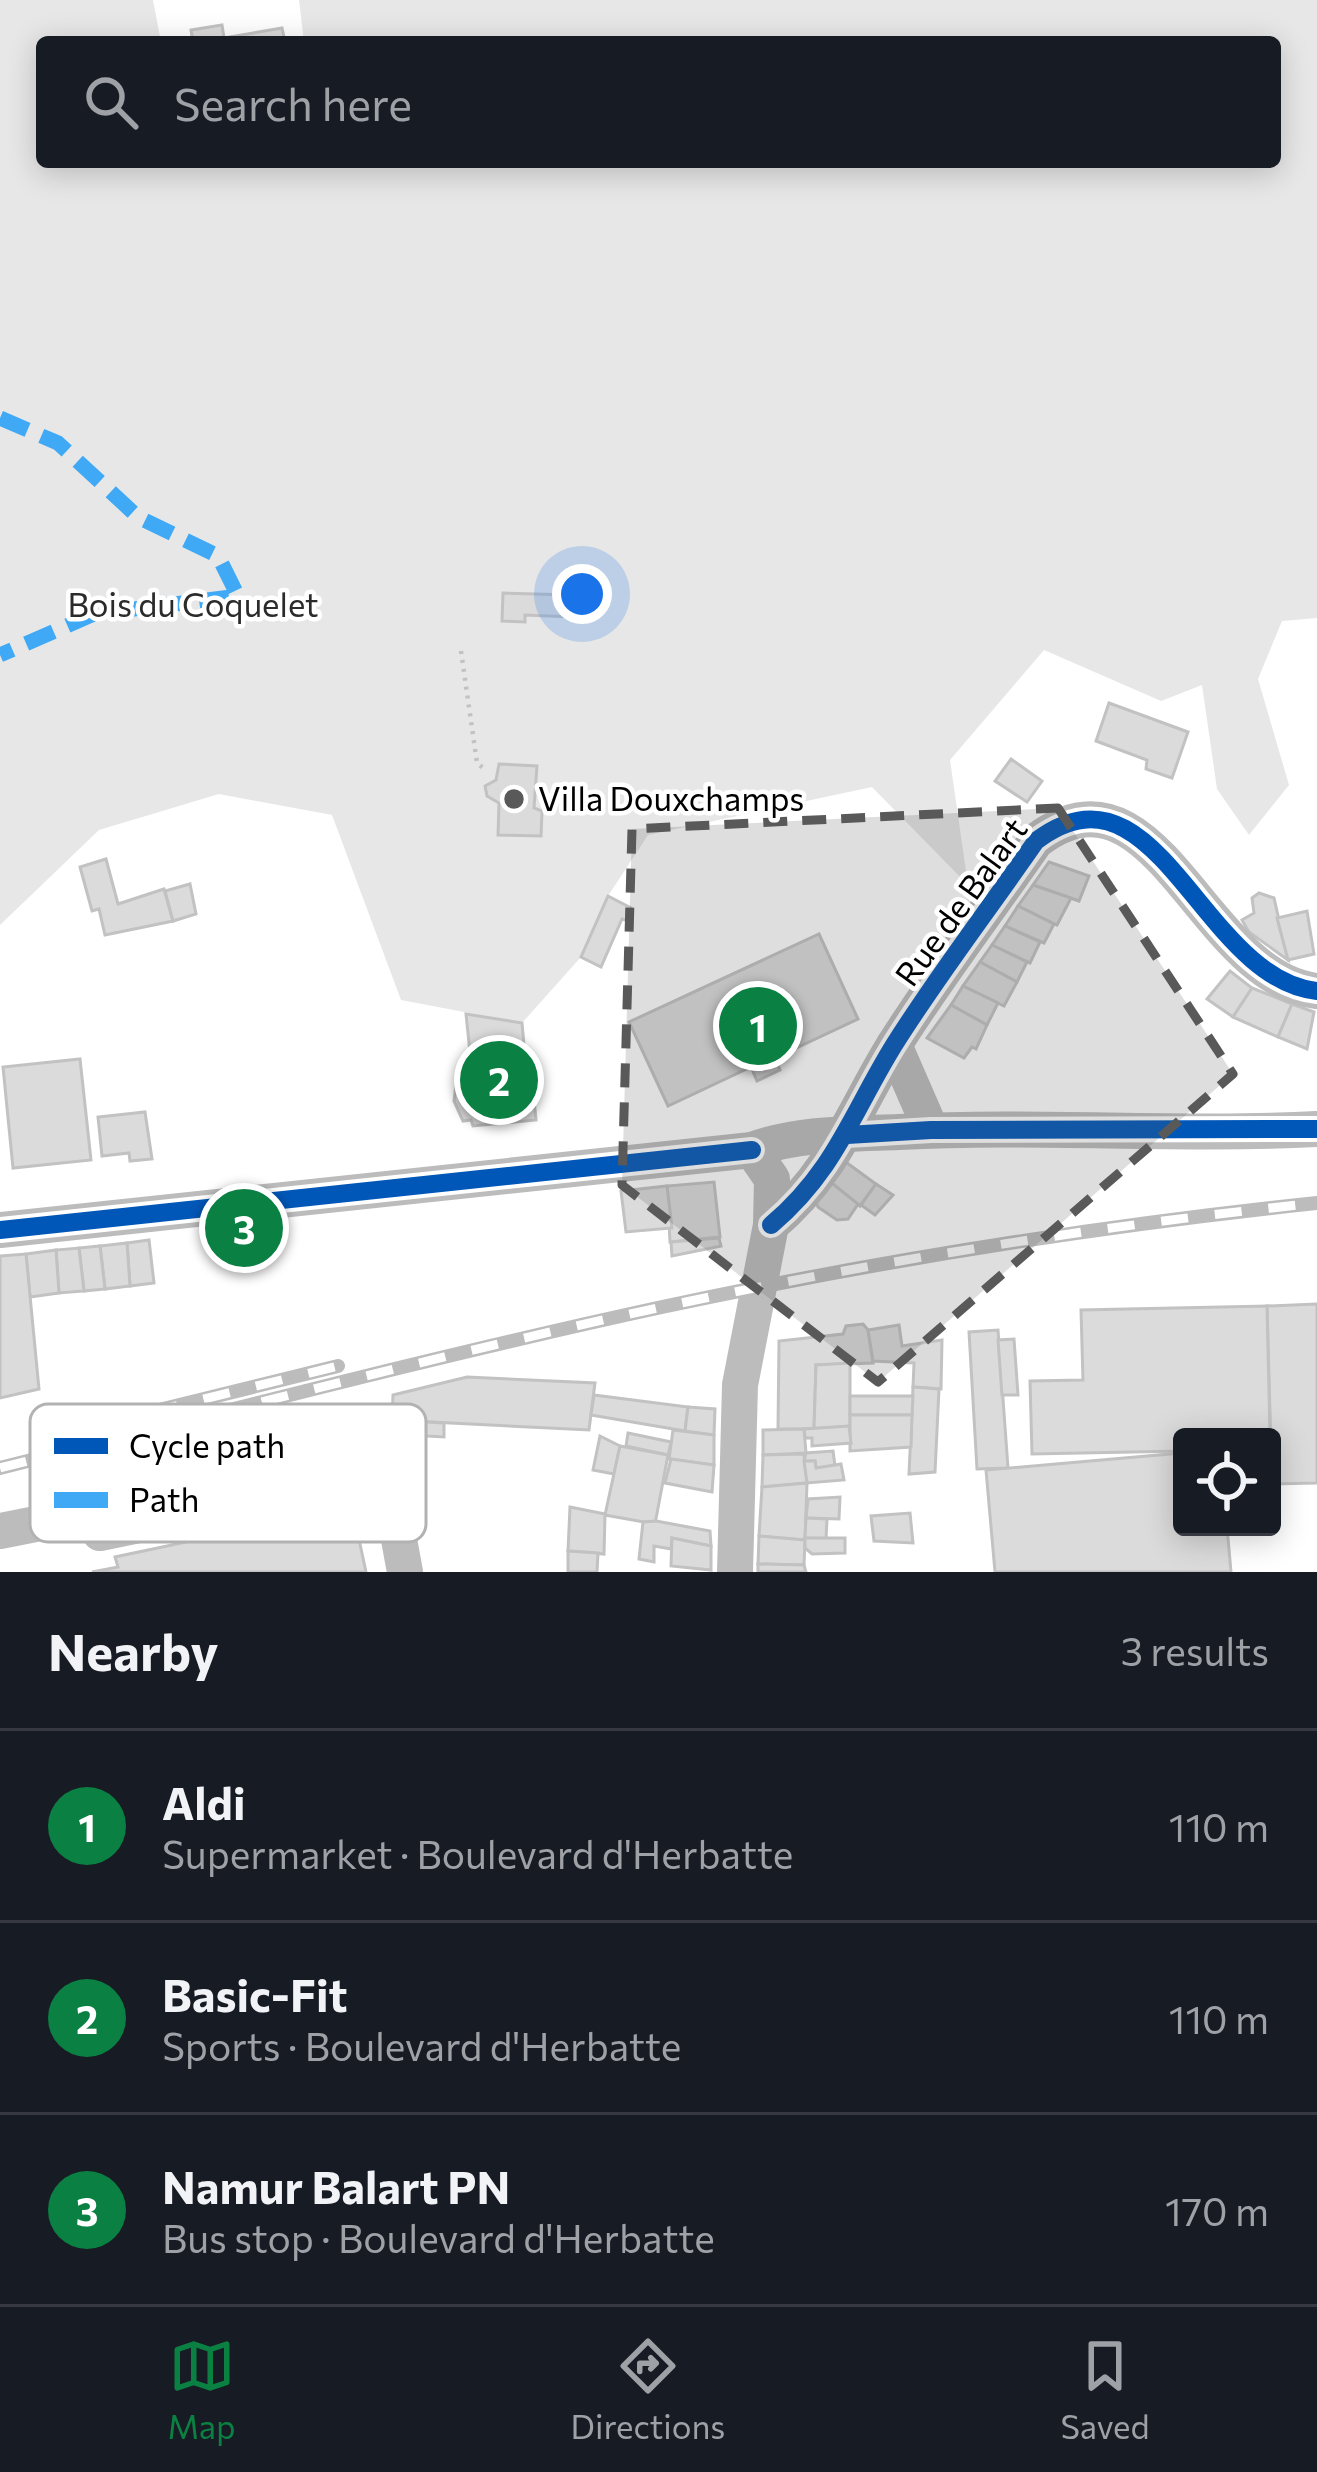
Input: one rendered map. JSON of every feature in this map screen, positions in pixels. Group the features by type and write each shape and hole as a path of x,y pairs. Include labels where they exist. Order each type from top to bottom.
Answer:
{"street":[{"name":"Rue de Balart","path":"771,1225 803,1198 847,1135 894,1045 1036,841 1072,820 1113,824 1138,834 1161,855 1233,946 1278,979 1317,991"},
{"path":"894,1045 932,1130"},
{"path":"0,1230 752,1150 773,1142 847,1135 932,1130 1317,1129"},
{"path":"735,1572 740,1385 771,1225 772,1179 752,1150"},
{"path":"0,1531 30,1525"},
{"path":"399,1542 405,1572"}],"path":[{"path":"461,651 477,764 487,771"}],"highlighted area":[{"path":"1058,808 1233,1074 878,1382 622,1185 632,829"}],"green space":[{"name":"Bois du Coquelet","path":"0,0 153,0 160,36 36,36 36,168 1281,168 1281,36 303,36 299,0 1317,0 1317,618 1282,621 1258,679 1289,785 1249,835 1217,789 1202,685 1161,701 1044,650 950,760 968,885 872,787 648,835 608,896 581,957 522,1023 401,1000 332,815 219,794 99,830 0,925"}],"building":[{"path":"222,25 224,36 192,36 191,30"},
{"path":"282,28 284,36 236,36"},
{"path":"503,593 571,595 571,617 525,615 525,622 502,621"},
{"path":"1109,703 1188,732 1172,778 1146,769 1147,760 1096,741"},
{"path":"1011,759 1042,781 1027,802 995,781"},
{"name":"Villa Douxchamps","path":"499,764 537,766 534,808 542,811 541,836 498,835 499,803 487,796 485,786 496,780"},
{"path":"106,859 118,904 164,889 173,921 105,935 99,909 92,911 80,867"},
{"path":"1049,862 1089,876 1079,901 1033,885"},
{"path":"190,884 196,914 173,921 165,891"},
{"path":"1033,885 1071,898 1057,925 1018,906"},
{"path":"1259,893 1274,898 1288,960 1249,932 1242,920 1254,913 1252,898"},
{"path":"608,896 631,908 601,967 581,957"},
{"path":"1018,906 1054,924 1044,943 1005,926"},
{"path":"1307,911 1314,954 1288,960 1277,918"},
{"path":"1005,926 1040,942 1030,963 992,945"},
{"path":"819,934 858,1019 775,1058 780,1070 757,1081 751,1067 668,1106 629,1022"},
{"path":"992,945 1027,962 1017,982 980,962"},
{"path":"980,962 1017,982 1004,1006 963,986"},
{"path":"1230,971 1252,988 1233,1017 1207,999"},
{"path":"963,986 998,1003 987,1025 951,1005"},
{"path":"1252,988 1292,1004 1278,1037 1233,1017"},
{"path":"1292,1004 1314,1012 1307,1049 1278,1037"},
{"path":"951,1005 987,1025 976,1049 972,1047 964,1058 927,1038"},
{"path":"466,1014 522,1023 536,1120 473,1126 471,1120 463,1121 454,1101 456,1085 466,1063 471,1062"},
{"path":"80,1059 91,1160 13,1168 3,1067"},
{"path":"145,1112 152,1159 130,1161 129,1153 102,1156 98,1117"},
{"path":"843,1160 876,1184 860,1206 829,1181"},
{"path":"829,1181 858,1204 848,1219 837,1220 818,1207 816,1201"},
{"path":"714,1182 720,1237 670,1242 667,1186"},
{"path":"876,1184 893,1195 875,1215 861,1205"},
{"path":"667,1186 672,1228 626,1232 621,1191"},
{"path":"719,1238 721,1246 672,1256 671,1242"},
{"path":"149,1240 154,1283 130,1286 127,1243"},
{"path":"127,1243 130,1286 105,1289 100,1246"},
{"path":"100,1246 105,1289 84,1291 79,1248"},
{"path":"79,1248 84,1291 59,1293 56,1250"},
{"path":"56,1250 59,1293 30,1297 26,1254"},
{"path":"26,1254 39,1389 0,1398 0,1256"},
{"path":"1317,1304 1317,1483 1281,1484 1281,1428 1270,1428 1267,1306"},
{"path":"1267,1306 1270,1428 1173,1428 1173,1451 1032,1454 1030,1381 1083,1380 1081,1310"},
{"path":"863,1324 873,1363 816,1365 814,1429 778,1429 779,1341 843,1334 846,1326"},
{"path":"899,1325 902,1346 942,1340 941,1389 913,1387 914,1363 873,1361 868,1330"},
{"path":"998,1330 1008,1468 977,1469 969,1332"},
{"path":"1014,1339 1018,1395 1002,1395 998,1340"},
{"path":"850,1363 850,1426 814,1429 816,1365"},
{"path":"467,1377 595,1383 589,1430 426,1422 426,1404 393,1404 393,1395"},
{"path":"913,1387 939,1389 935,1472 909,1474"},
{"path":"594,1395 688,1407 685,1431 591,1415"},
{"path":"850,1396 913,1396 912,1415 850,1415"},
{"path":"688,1407 715,1409 714,1435 685,1431"},
{"path":"850,1415 912,1415 911,1447 850,1451"},
{"path":"426,1422 444,1423 444,1437 426,1436"},
{"path":"849,1426 851,1443 812,1446 812,1438 805,1438 804,1429"},
{"path":"804,1429 806,1453 763,1455 763,1430"},
{"path":"673,1430 714,1435 714,1465 669,1459"},
{"path":"628,1433 671,1442 668,1455 626,1446"},
{"path":"600,1436 620,1446 614,1474 593,1470"},
{"path":"620,1446 668,1455 655,1524 605,1515"},
{"path":"833,1451 835,1466 816,1468 815,1461 804,1461 806,1453"},
{"path":"804,1454 807,1483 762,1487 763,1455"},
{"path":"1173,1454 1173,1536 1228,1536 1231,1572 995,1572 986,1470"},
{"path":"671,1459 714,1465 712,1492 665,1483"},
{"path":"804,1461 815,1461 816,1468 841,1464 844,1480 807,1483"},
{"path":"807,1483 805,1540 759,1536 762,1487"},
{"path":"840,1497 839,1519 806,1518 808,1499"},
{"path":"570,1507 605,1514 604,1554 568,1551"},
{"path":"910,1513 913,1543 874,1541 871,1516"},
{"path":"806,1518 827,1519 826,1539 805,1538"},
{"path":"643,1522 710,1531 711,1546 672,1538 671,1549 654,1546 654,1562 639,1559"},
{"path":"759,1536 805,1540 804,1565 758,1564"},
{"path":"672,1538 711,1546 711,1570 671,1566"},
{"path":"805,1538 845,1538 845,1553 812,1554 805,1548"},
{"path":"186,1542 360,1542 366,1572 92,1572 118,1567 115,1557"},
{"path":"568,1551 598,1553 597,1572 568,1572"},
{"path":"758,1564 804,1565 806,1572 758,1572"}],"railway":[{"path":"254,1404 743,1290 1070,1234 1317,1203"},
{"path":"184,1404 338,1366"},
{"path":"0,1468 30,1460"}],"marked path":[{"path":"0,418 58,443 138,517 218,556 238,596 94,614 0,655"}],"cycle path":[{"path":"771,1225 827,1162 911,1019 1036,841 1078,821 1115,824 1147,845 1241,950 1277,977 1317,991"},
{"path":"847,1135 931,1130 1317,1129"},
{"path":"0,1230 752,1150"}],"place":[{"name":"Villa Douxchamps","path":"514,799"},
{"name":"Aldi","path":"758,1026"},
{"name":"Basic-Fit","path":"499,1080"},
{"name":"Namur Balart PN","path":"244,1228"}]}
